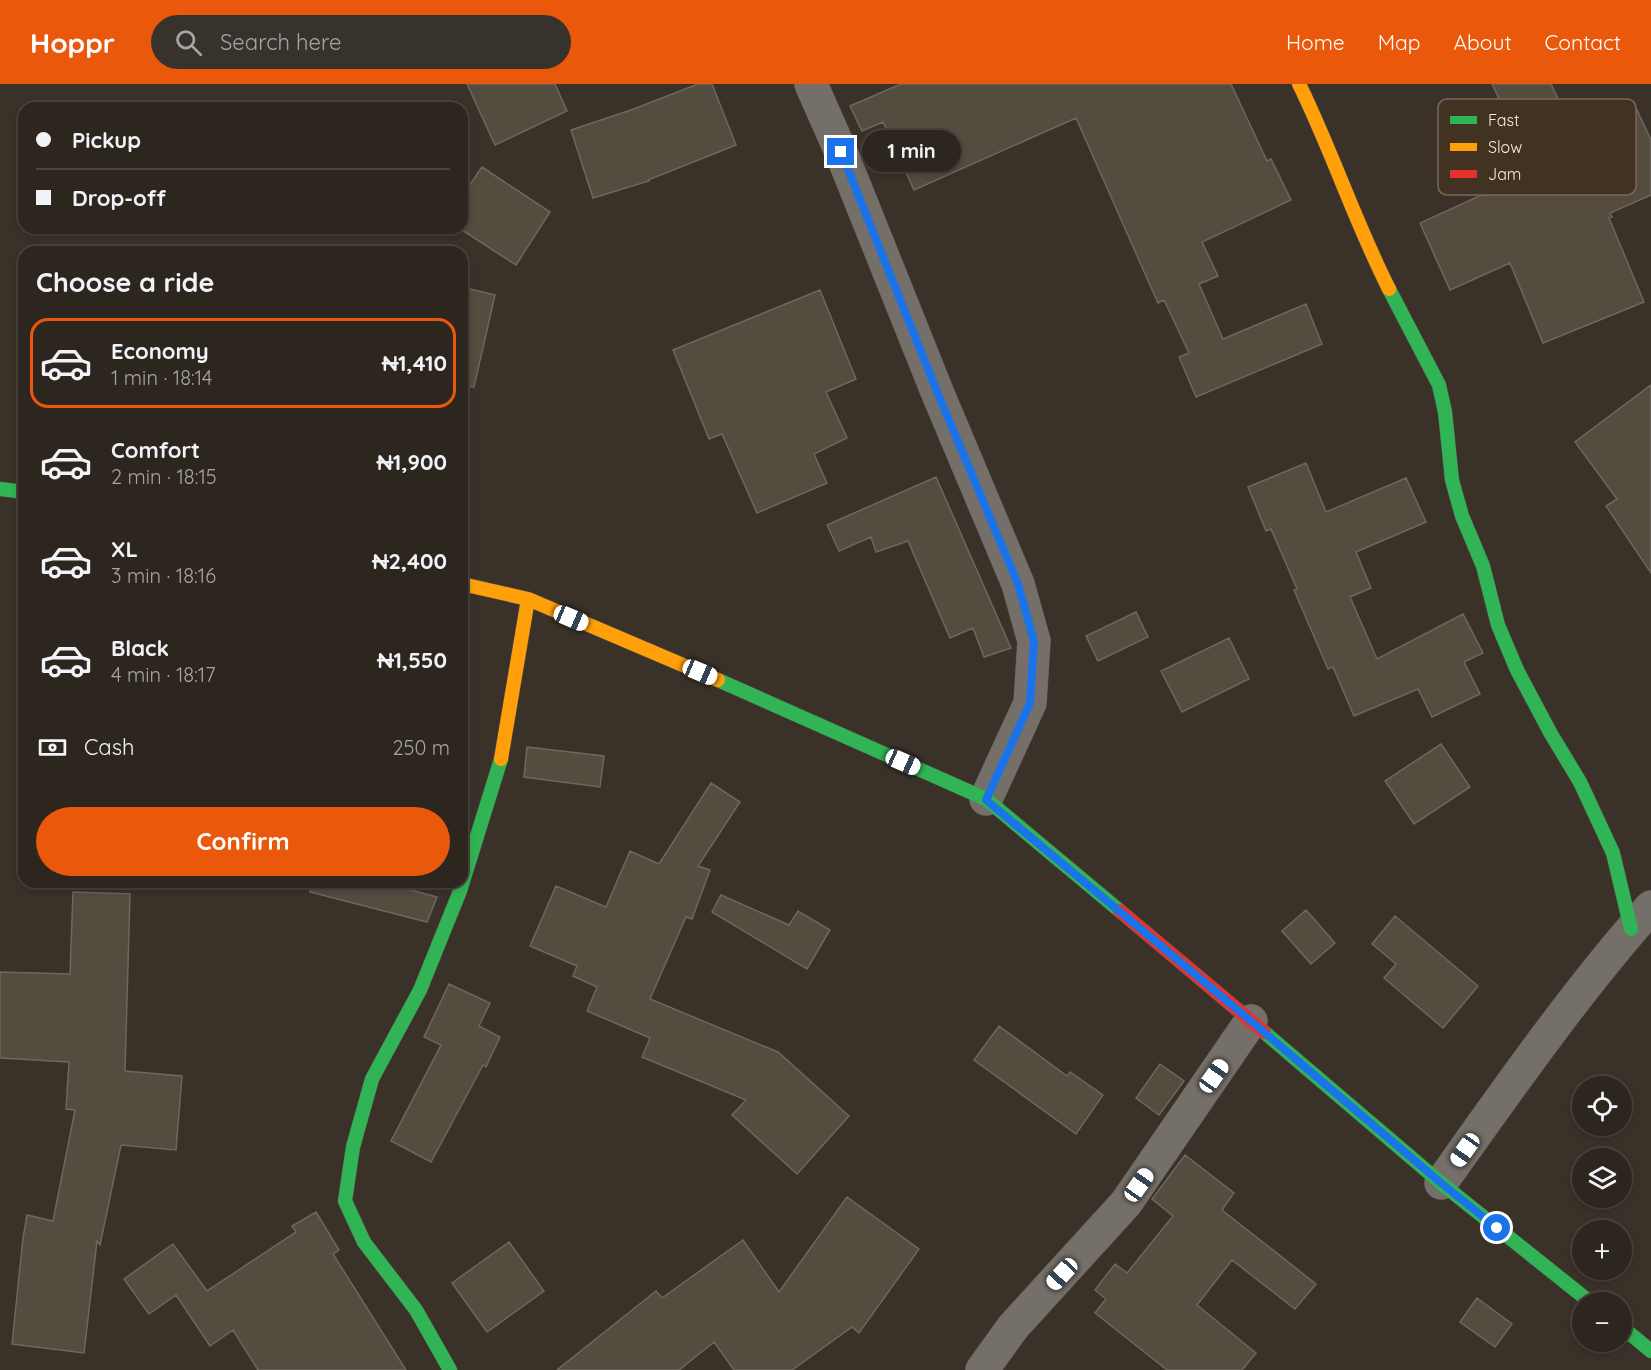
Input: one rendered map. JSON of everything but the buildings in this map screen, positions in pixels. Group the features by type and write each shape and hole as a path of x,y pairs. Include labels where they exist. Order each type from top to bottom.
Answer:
{"street":[{"path":"811,84 1018,584 1034,641 1030,703 986,800"},
{"path":"1299,84 1375,260 1439,385 1445,412 1452,480 1462,516 1483,566 1498,625 1517,670 1580,783 1641,918 1512,1082 1441,1183"},
{"path":"0,489 18,491"},
{"path":"468,585 528,599 820,724 986,800 1441,1183 1577,1292"},
{"path":"468,865 503,753 528,599"},
{"path":"450,1370 416,1310 364,1242 345,1201 352,1147 372,1079 420,990 461,888"},
{"path":"982,1370 1013,1327 1126,1203 1251,1021"},
{"path":"1632,1335 1651,1351"}],"traffic: fast":[{"path":"1389,289 1439,385 1445,412 1452,480 1462,516 1483,566 1498,625 1517,670 1580,782 1613,853 1631,929"},
{"path":"0,489 18,491"},
{"path":"718,680 986,799 1120,911"},
{"path":"468,865 501,759"},
{"path":"450,1370 416,1310 364,1242 345,1201 353,1147 372,1079 420,990 461,888"},
{"path":"1264,1032 1441,1183 1577,1292"},
{"path":"1632,1335 1651,1351"}],"traffic: slow":[{"path":"1299,84 1389,289"},
{"path":"468,585 528,599 718,680"},
{"path":"501,759 528,599"}],"traffic: jam":[{"path":"1120,911 1264,1032"}],"route":[{"path":"841,152 938,394 1018,584 1034,641 1030,703 986,800 1497,1228"}]}
